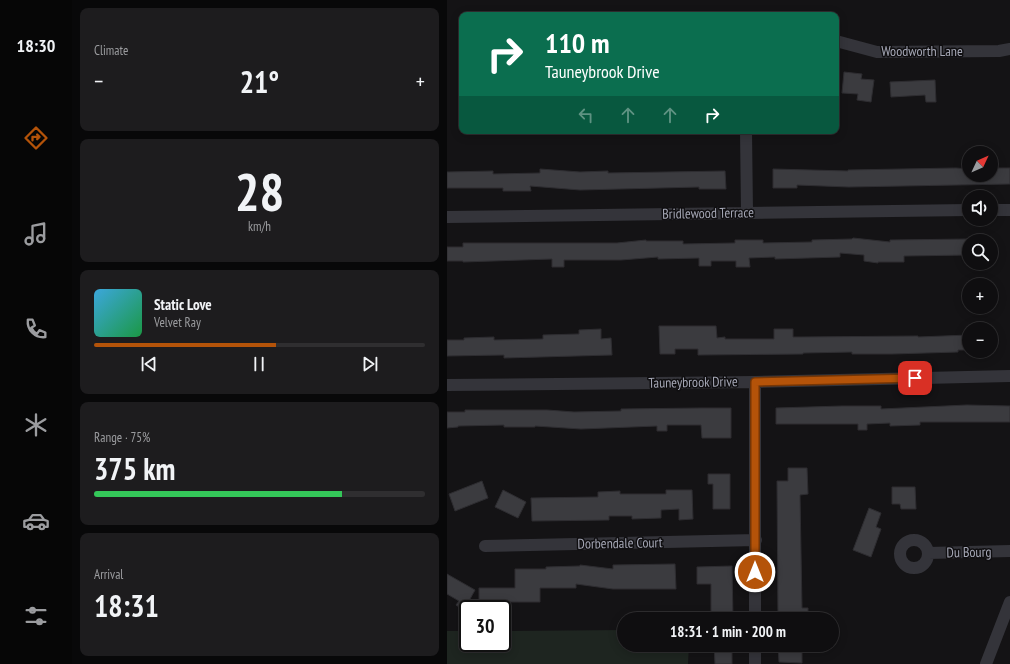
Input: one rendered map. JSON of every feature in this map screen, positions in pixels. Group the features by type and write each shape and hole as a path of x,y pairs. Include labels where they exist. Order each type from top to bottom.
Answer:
{"street":[{"name":"Woodworth Lane","path":"839,42 877,52 999,51 1010,49"},
{"path":"746,134 747,212"},
{"name":"Bridlewood Terrace","path":"447,217 962,210"},
{"path":"998,210 1010,210"},
{"name":"Tauneybrook Drive","path":"447,385 755,382 1010,376"},
{"path":"755,382 755,612"},
{"name":"Dorbendale Court","path":"485,546 755,540"},
{"name":"Du Bourg","path":"928,553 1010,551"},
{"path":"986,664 1010,602"},
{"path":"755,652 755,664"}],"shaded area":[{"path":"617,630 617,652 689,652 688,664 447,664 447,631 459,631 459,652 511,652 511,631"}],"building":[{"path":"844,72 862,74 861,79 874,80 871,102 857,100 858,94 842,93"},
{"path":"935,80 936,102 926,102 925,95 891,97 890,82"},
{"path":"962,168 962,182 998,182 998,168 1010,168 1010,184 849,187 797,185 797,188 773,188 773,169 848,170"},
{"path":"540,169 580,172 608,171 608,173 725,171 726,189 699,189 699,187 580,190 530,186 531,191 503,191 503,188 447,188 447,172 493,171 493,174 540,173"},
{"path":"852,239 890,242 890,240 962,239 962,255 904,256 904,262 878,263 864,261 864,255 840,253 840,257 775,259 775,257 749,258 750,267 736,267 736,261 711,261 711,266 699,266 699,258 658,259 658,257 621,260 564,260 564,267 552,267 552,259 463,262 447,261 447,247 463,247 463,243 617,243 646,240 683,241 683,244 735,243 735,240 763,240 763,243 812,242 812,240"},
{"path":"659,326 716,326 717,338 725,337 725,339 774,339 774,329 793,329 793,337 918,337 962,335 962,350 958,350 958,352 892,354 852,354 852,352 698,355 698,349 675,349 675,354 660,354"},
{"path":"601,329 601,339 611,338 612,355 504,358 504,355 447,356 447,340 494,337 494,340 543,339 543,335 579,334 579,330"},
{"path":"967,405 1010,406 1010,422 920,422 920,425 890,426 890,423 867,424 867,430 858,430 858,424 776,424 776,408 881,406 881,409"},
{"path":"731,408 731,438 702,438 701,425 667,425 667,431 657,431 657,426 581,429 535,426 504,427 504,425 458,426 447,428 447,412 465,412 465,410 547,410 574,412 621,411 621,409"},
{"path":"788,468 807,468 808,494 800,495 802,608 808,608 808,612 778,612 777,481 788,481"},
{"path":"708,474 730,474 730,509 713,509 713,484 708,484"},
{"path":"482,481 488,498 455,511 449,494"},
{"path":"892,487 915,487 916,509 901,509 900,504 892,504"},
{"path":"503,490 526,502 518,518 495,507"},
{"path":"666,490 692,490 693,519 679,520 679,509 661,510 661,518 632,519 632,516 609,516 609,520 532,521 531,498 598,497 598,492 620,491 620,494 666,494"},
{"path":"869,508 881,513 876,527 881,529 871,557 853,550"},
{"path":"675,564 676,589 613,589 576,584 576,588 540,588 540,602 479,600 479,588 515,588 515,569 546,569 546,567 580,565 613,569 613,565"},
{"path":"732,566 733,612 711,612 711,584 697,584 697,567"},
{"path":"447,574 475,590 470,600 459,601 447,594"},
{"path":"714,652 732,652 732,664 715,664"},
{"path":"778,652 802,652 802,663 779,662"}],"route":[{"path":"755,572 755,382 915,378"}]}
